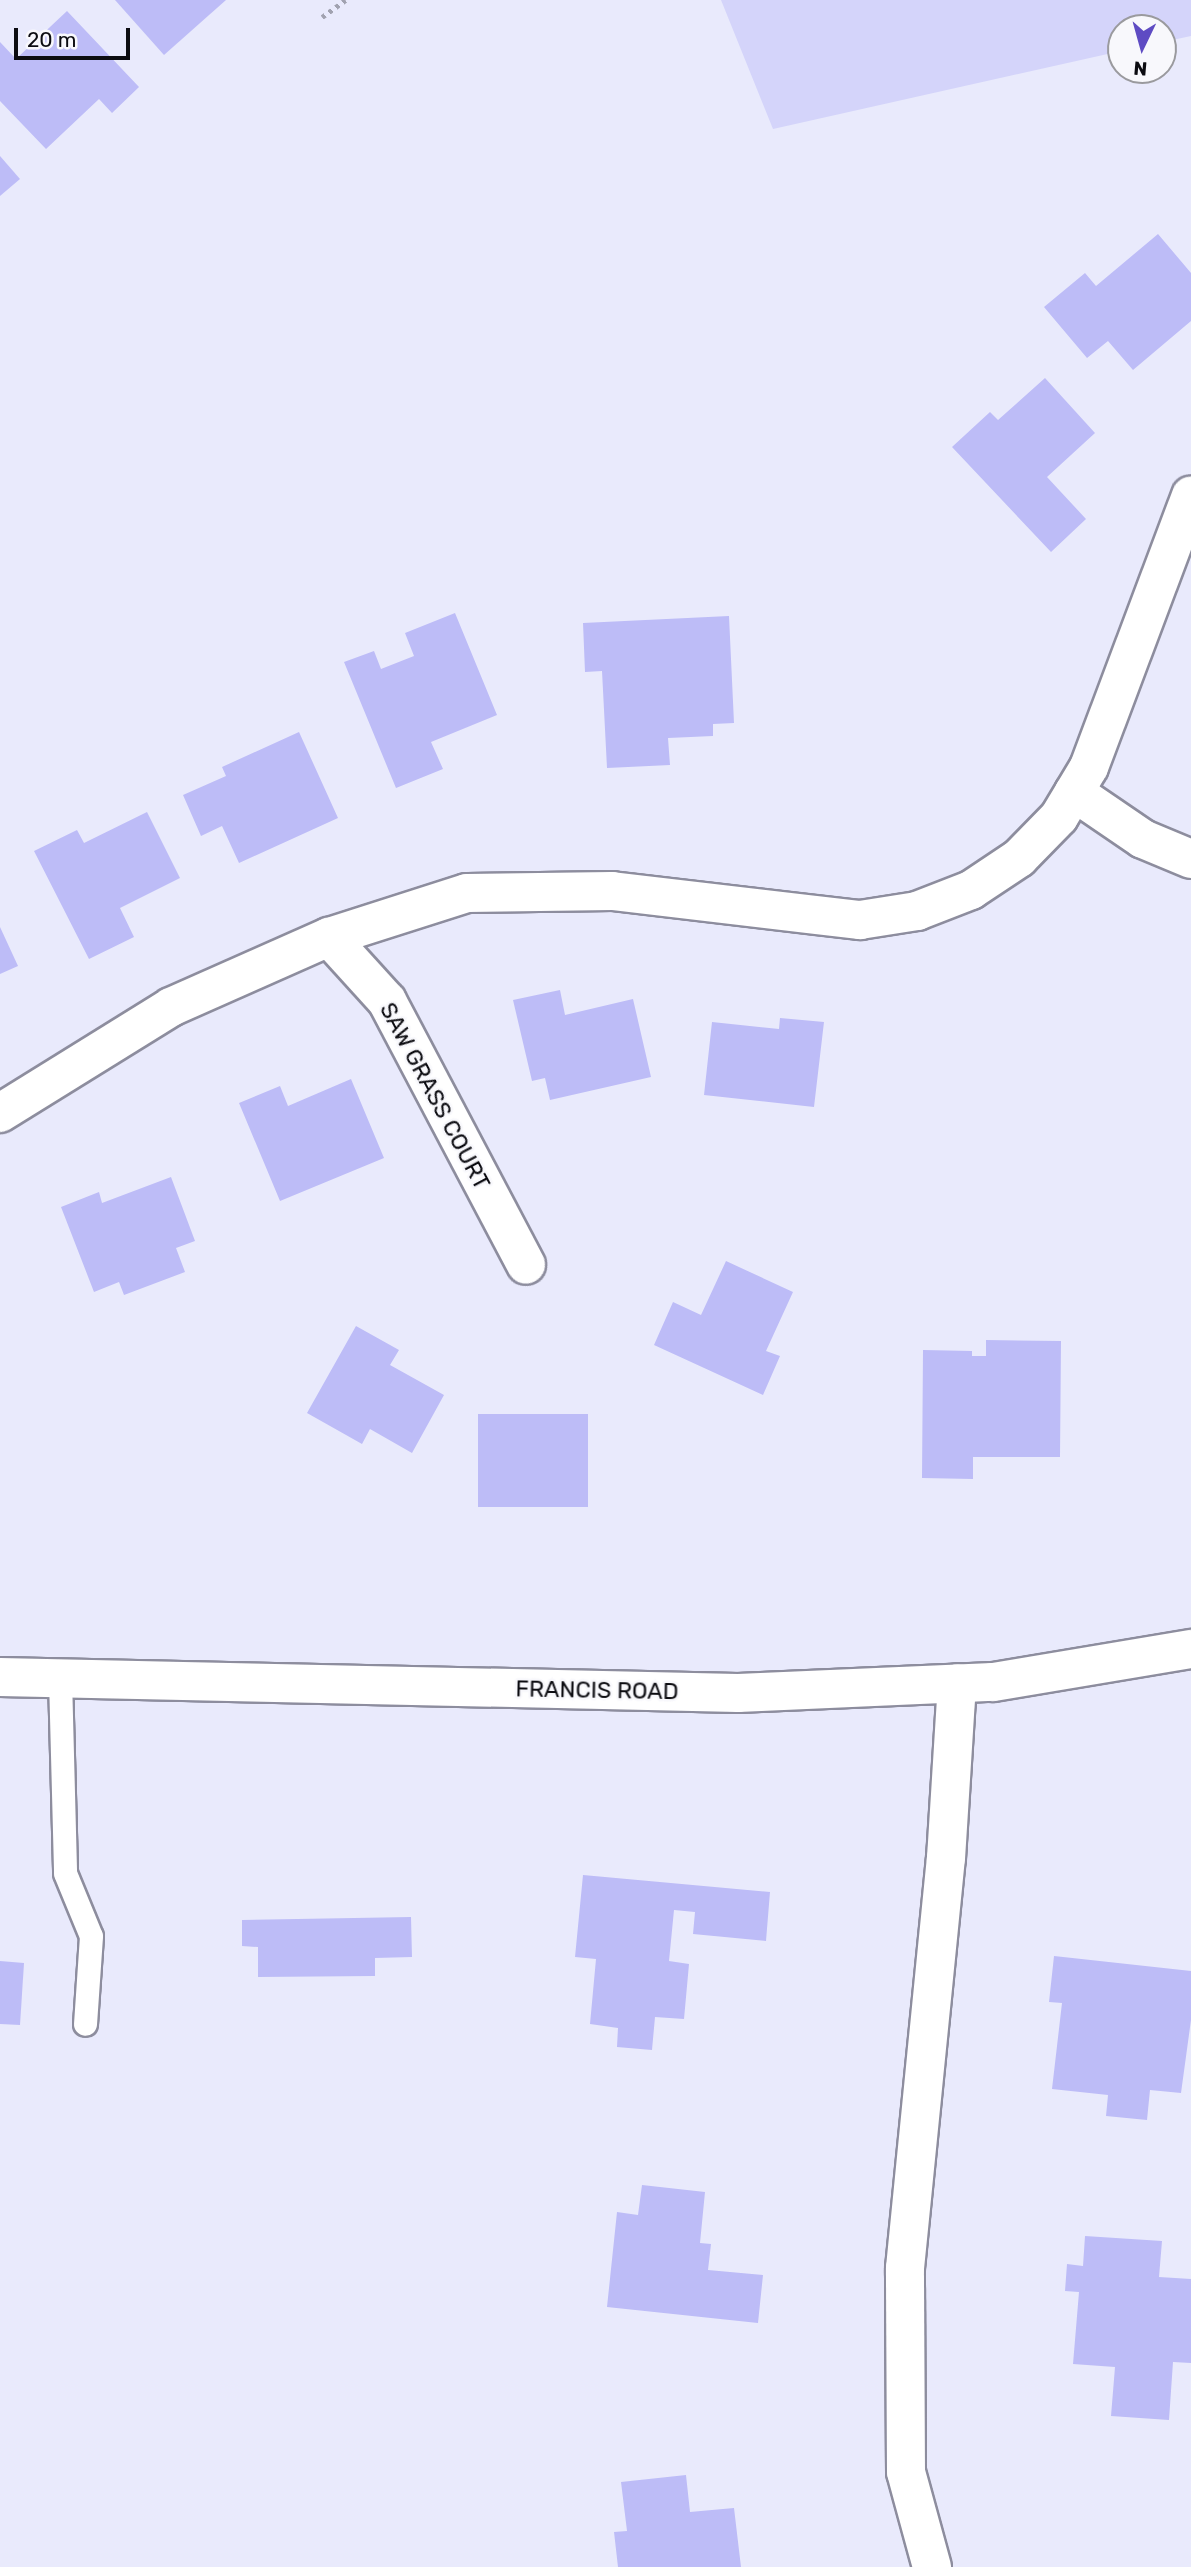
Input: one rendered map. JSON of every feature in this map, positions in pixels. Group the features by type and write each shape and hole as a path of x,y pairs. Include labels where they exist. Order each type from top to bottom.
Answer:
{"street":[{"path":"0,1113 171,1007 329,937 467,893 612,891 860,920 917,911 971,890 1019,858 1059,817 1088,767 1191,495"},
{"path":"1074,792 1143,839 1191,859"},
{"name":"SAW GRASS COURT","path":"329,937 387,1001 526,1265"},
{"name":"FRANCIS ROAD","path":"0,1677 738,1693 957,1683 1106,1666 1191,1649"},
{"path":"932,2567 906,2472 905,2268 946,1858 957,1683"}],"lane":[{"path":"60,1678 65,1873 91,1936 85,2024"}],"path":[{"path":"322,17 345,0"}],"shaded area":[{"path":"721,0 1191,0 1191,36 1177,39 1177,14 1107,14 1107,54 773,129"}],"building":[{"path":"115,0 226,0 164,55"},
{"path":"67,11 139,87 112,113 99,99 46,149 0,101 0,42 16,59"},
{"path":"0,156 20,179 0,196"},
{"path":"1158,234 1191,273 1191,321 1133,370 1108,341 1087,358 1044,307 1085,273 1096,286"},
{"path":"1045,378 1095,433 1047,477 1086,519 1051,552 952,447 990,412 998,420"},
{"path":"455,613 497,715 431,742 443,769 396,788 344,662 374,651 381,669 414,656 405,633"},
{"path":"729,616 734,723 713,724 713,736 668,738 670,765 607,768 602,671 585,672 583,623"},
{"path":"299,732 338,818 239,863 222,826 201,836 183,795 226,776 222,767"},
{"path":"147,812 180,878 120,908 134,937 89,959 34,851 77,830 84,843"},
{"path":"0,927 18,966 0,974"},
{"path":"560,990 565,1015 633,999 651,1077 550,1100 545,1078 532,1081 513,1000"},
{"path":"780,1018 824,1022 814,1107 704,1095 712,1022 779,1029"},
{"path":"351,1079 384,1158 280,1201 239,1103 280,1086 288,1106"},
{"path":"171,1177 195,1241 176,1248 185,1272 124,1295 119,1282 94,1292 61,1207 99,1192 102,1203"},
{"path":"726,1261 793,1292 766,1351 780,1356 763,1395 654,1345 673,1302 701,1315"},
{"path":"356,1326 399,1350 390,1365 444,1395 412,1453 370,1429 362,1444 307,1413"},
{"path":"986,1340 1061,1341 1060,1457 973,1457 973,1479 922,1478 923,1350 972,1351 972,1356 986,1356"},
{"path":"478,1414 588,1414 588,1507 478,1507"},
{"path":"583,1875 770,1892 766,1941 693,1934 695,1912 674,1910 669,1961 689,1964 684,2019 655,2017 652,2050 617,2047 618,2028 590,2024 596,1959 575,1957"},
{"path":"411,1917 412,1957 375,1958 375,1976 258,1977 258,1947 242,1946 242,1920"},
{"path":"1054,1956 1191,1971 1191,2020 1181,2093 1150,2090 1147,2120 1106,2116 1108,2095 1052,2089 1062,2003 1049,2002"},
{"path":"0,1961 24,1963 20,2025 0,2024"},
{"path":"642,2185 705,2192 700,2243 711,2244 708,2270 763,2275 758,2323 607,2307 617,2212 638,2215"},
{"path":"1085,2236 1162,2241 1159,2277 1191,2279 1191,2363 1173,2362 1169,2420 1111,2416 1115,2367 1073,2364 1079,2292 1065,2291 1067,2264 1083,2266"},
{"path":"686,2475 690,2512 734,2508 741,2567 618,2567 614,2532 627,2531 621,2482"}]}
